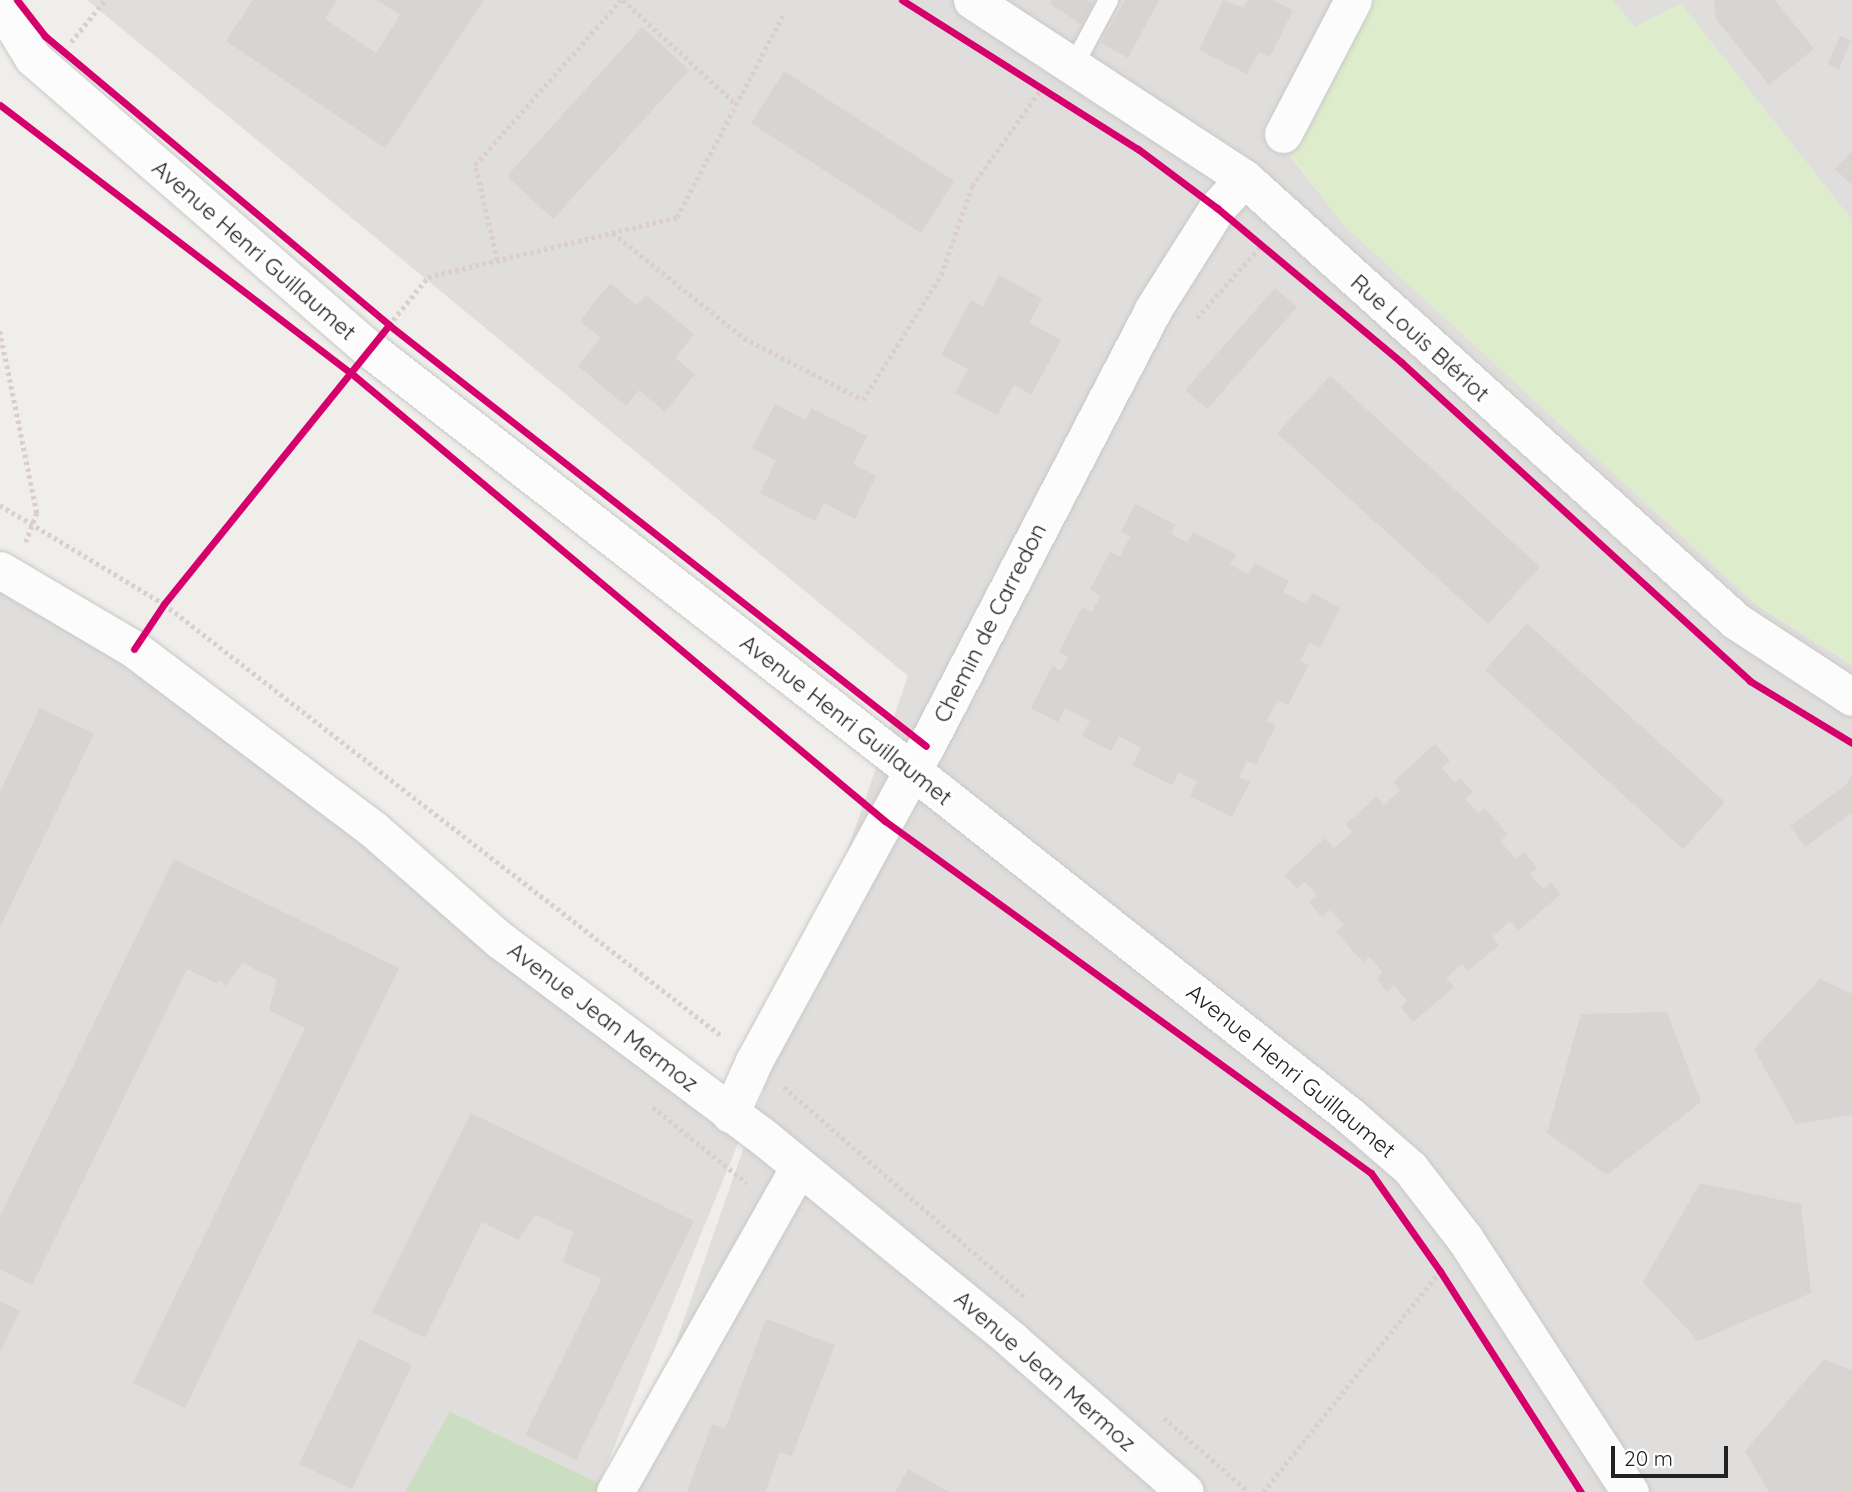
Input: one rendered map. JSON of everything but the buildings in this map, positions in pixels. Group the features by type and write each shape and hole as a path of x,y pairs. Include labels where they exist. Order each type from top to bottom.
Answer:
{"street":[{"name":"Rue Louis Blériot","path":"972,0 1244,178 1736,621 1852,697"},
{"path":"1283,134 1353,0"},
{"name":"Avenue Henri Guillaumet","path":"0,4 33,58 911,772 1349,1115 1410,1168 1465,1239 1629,1492"},
{"name":"Chemin de Carredon","path":"730,1114 754,1061 885,821 1152,311 1217,208 1244,178"},
{"name":"Avenue Jean Mermoz","path":"6,574 134,649 373,828 500,940 799,1167 1013,1340 1185,1492"},
{"path":"615,1492 799,1167"}],"lane":[{"path":"1073,65 1108,0"}],"path":[{"path":"64,51 105,0"},
{"path":"497,260 475,165 622,0 737,104"},
{"path":"902,0 948,29"},
{"path":"134,649 164,604 428,277 677,217 785,13"},
{"path":"1030,80 1052,95"},
{"path":"612,232 744,338 863,400 941,275 972,186 1041,88"},
{"path":"1217,208 1273,255"},
{"path":"0,331 37,513 33,526 6,574"},
{"path":"0,505 164,604 754,1061 1032,1303"},
{"path":"1740,672 1784,702"},
{"path":"1829,729 1852,743"},
{"path":"885,821 1166,1023"},
{"path":"1263,1492 1465,1239"},
{"path":"1433,1260 1448,1283"},
{"path":"1156,1411 1249,1492"}],"shaded area":[{"path":"87,0 1371,0 1291,157 1344,225 1758,606 1852,665 1852,1492 617,1492 637,1454 908,676"},
{"path":"1612,0 1852,0 1852,220 1681,4 1635,27"},
{"path":"0,580 126,653 739,1141 599,1484 451,1411 405,1492 0,1492"}],"green space":[{"path":"1371,0 1612,0 1635,27 1681,4 1852,220 1852,665 1758,606 1344,225 1291,156"},
{"path":"450,1411 616,1492 405,1492"}],"cycle path":[{"path":"17,0 45,36 389,325 164,604 134,649"},
{"path":"902,0 1138,149 1217,208 1401,362 1750,681 1852,743"},
{"path":"0,105 351,373 885,821 1371,1173 1440,1271 1581,1492"},
{"path":"389,325 926,746"}]}
